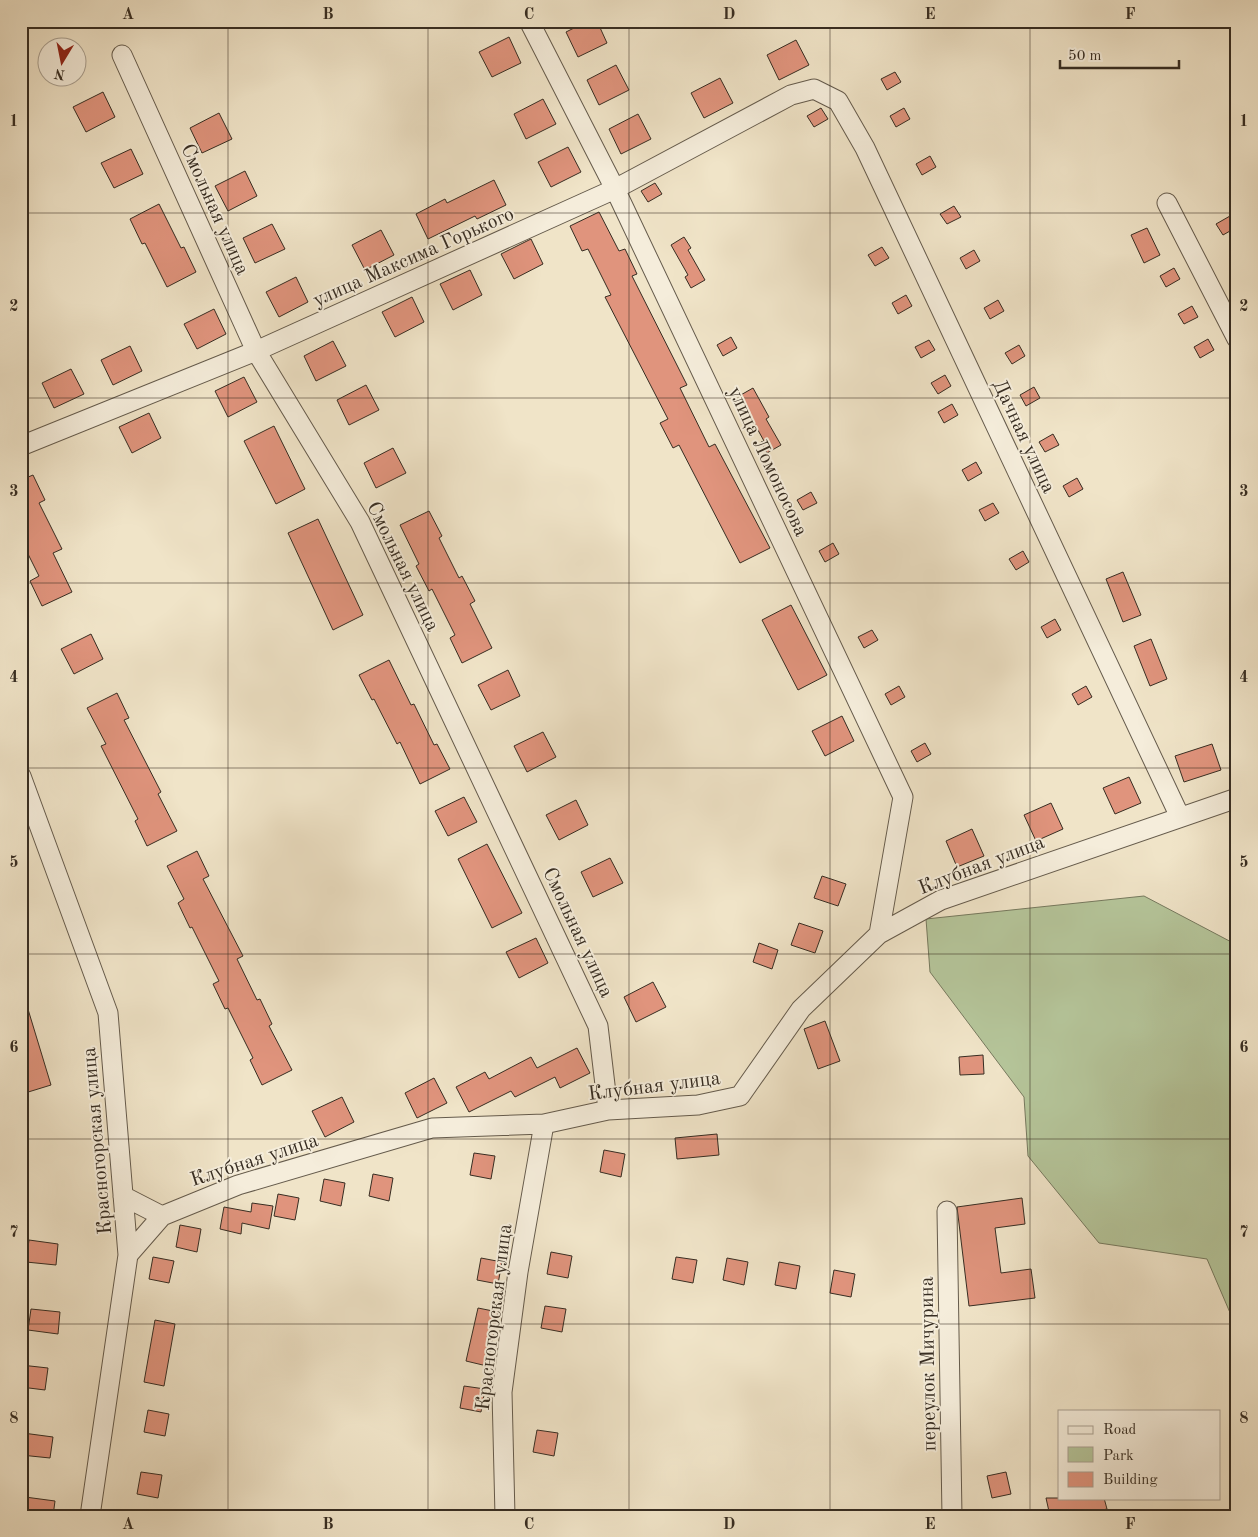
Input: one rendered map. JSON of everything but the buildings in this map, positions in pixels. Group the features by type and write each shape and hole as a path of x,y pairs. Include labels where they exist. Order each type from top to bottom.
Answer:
{"street":[{"name":"улица Ломоносова","path":"529,21 615,189 903,797 879,934"},
{"name":"Смольная улица","path":"122,55 256,351 360,522 598,1026 608,1110"},
{"name":"улица Максима Горького","path":"21,446 256,351 615,189 791,94 814,89"},
{"name":"Дачная улица","path":"814,89 838,102 865,148 1180,817"},
{"path":"1167,202 1237,338"},
{"name":"Красногорская улица","path":"21,776 108,1013 128,1255 90,1516"},
{"name":"Клубная улица","path":"128,1255 162,1216 238,1185 432,1128 544,1124 608,1110 698,1106 740,1096 801,1009 879,934 941,900 1237,798"},
{"name":"Красногорская улица","path":"505,1516 502,1392 518,1272 544,1124"},
{"path":"123,1196 162,1216"},
{"name":"переулок Мичурина","path":"947,1211 952,1516"}],"green space":[{"path":"1144,896 1237,945 1237,1329 1207,1259 1099,1243 1028,1156 1024,1097 930,972 926,919"}]}
